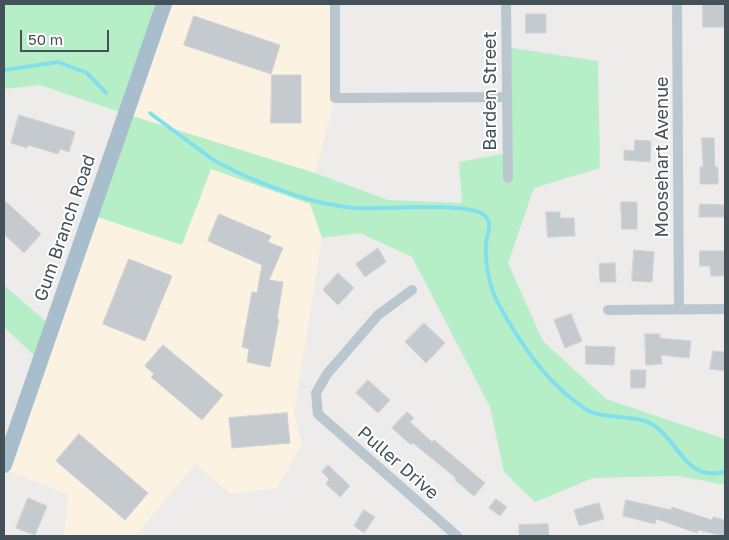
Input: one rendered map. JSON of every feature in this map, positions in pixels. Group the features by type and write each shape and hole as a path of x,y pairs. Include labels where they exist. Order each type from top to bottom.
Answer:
{"main road":[{"name":"Gum Branch Road","path":"4,465 164,4"}],"street":[{"path":"335,4 335,98 506,97"},
{"name":"Barden Street","path":"506,4 508,178"},
{"name":"Moosehart Avenue","path":"677,4 679,309"},
{"name":"Puller Drive","path":"412,290 378,315 327,374 316,393 318,414 457,536"},
{"path":"608,310 725,309"}],"shaded area":[{"path":"164,4 335,4 335,98 315,173 126,114"},
{"path":"211,169 310,204 322,238 294,413 302,444 277,488 231,494 195,464 137,534 138,536 64,536 68,495 4,469 91,215"}],"green space":[{"path":"4,4 164,4 126,114 40,85 4,89"},
{"path":"506,47 598,61 600,168 534,188 508,263 543,341 606,399 725,439 725,485 679,476 593,478 535,502 504,472 490,407 412,257 360,233 322,238 310,204 211,169 182,245 91,215 126,114 315,173 388,200 462,203 459,162 507,153"},
{"path":"4,285 52,327 40,361 4,327"}],"building":[{"path":"703,4 725,4 725,27 703,27"},
{"path":"526,14 546,14 546,33 526,33"},
{"path":"194,16 280,45 271,74 184,45"},
{"path":"272,75 301,75 301,123 271,123"},
{"path":"19,115 75,132 69,152 60,149 58,154 28,145 27,148 11,143"},
{"path":"702,138 714,138 715,167 718,167 718,184 700,184 700,167 703,167"},
{"path":"635,140 651,141 650,162 624,160 624,150 634,151"},
{"path":"4,200 41,234 24,253 4,234"},
{"path":"621,202 637,202 637,229 622,229"},
{"path":"700,204 725,205 725,217 699,217"},
{"path":"546,212 560,212 560,218 574,218 575,236 548,237"},
{"path":"219,214 271,236 268,242 283,248 269,280 283,282 277,319 279,319 270,367 247,362 249,349 242,347 252,292 257,293 262,265 208,241"},
{"path":"378,248 386,262 365,277 356,264"},
{"path":"634,250 654,252 652,282 632,281"},
{"path":"700,251 725,251 725,276 711,276 710,266 700,266"},
{"path":"129,259 172,276 145,341 103,324"},
{"path":"615,263 616,282 600,282 599,264"},
{"path":"338,273 354,288 338,305 323,290"},
{"path":"571,314 582,341 565,348 554,320"},
{"path":"424,323 445,343 426,363 405,342"},
{"path":"645,334 660,334 660,338 691,341 689,358 661,355 662,364 646,365"},
{"path":"163,345 223,395 202,420 151,377 154,374 145,366"},
{"path":"586,346 615,347 614,365 586,364"},
{"path":"713,351 725,352 725,371 710,369"},
{"path":"631,370 646,370 645,388 631,388"},
{"path":"368,380 390,400 378,413 356,393"},
{"path":"407,412 414,418 410,422 432,442 434,440 485,483 474,496 455,480 456,478 413,443 411,445 392,428"},
{"path":"287,413 290,443 232,448 229,418"},
{"path":"79,434 148,493 125,520 56,461"},
{"path":"328,465 350,486 340,497 326,484 329,479 322,472"},
{"path":"28,498 47,506 35,535 16,528"},
{"path":"496,499 507,507 500,516 489,508"},
{"path":"626,500 671,510 672,507 712,520 713,517 725,520 725,536 698,530 697,533 656,519 655,524 623,516"},
{"path":"599,503 604,519 579,526 574,510"},
{"path":"364,510 375,517 364,533 354,526"},
{"path":"548,524 549,536 519,536 519,525"}],"waterway":[{"path":"4,70 58,62 87,73 106,93"},
{"path":"150,113 214,160 255,180 297,196 342,207 460,208 484,215 489,221 486,243 487,267 490,283 496,298 523,345 553,382 589,411 597,414 632,418 655,426 692,466 701,471 712,473 725,472"}]}
